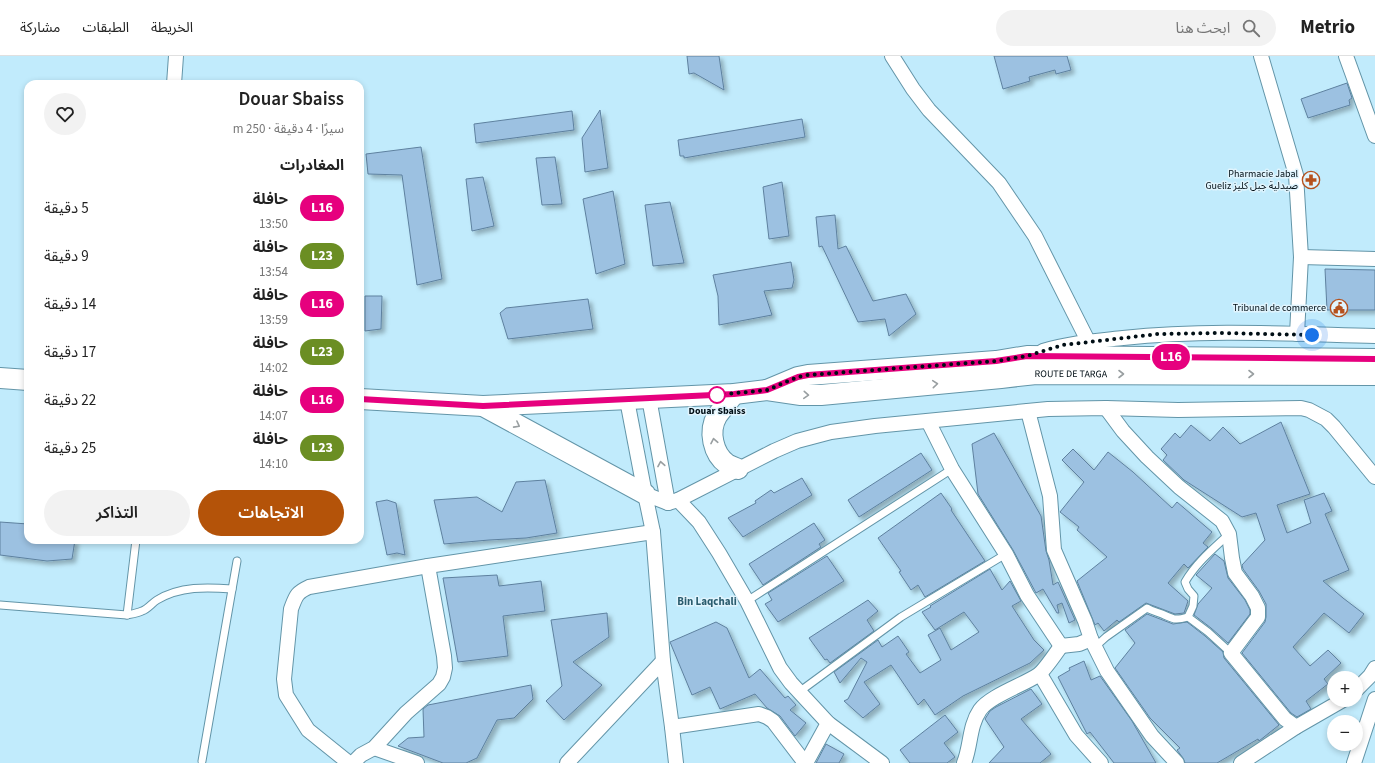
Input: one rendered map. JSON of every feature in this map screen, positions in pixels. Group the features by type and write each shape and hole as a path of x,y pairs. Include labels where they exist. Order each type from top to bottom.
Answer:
{"main road":[{"name":"ROUTE DE TARGA","path":"767,390 798,377 808,375 996,361 1027,356 1375,359"},
{"name":"ROUTE DE TARGA","path":"364,399 483,406 734,394 767,390 812,396 1036,374 1375,375"},
{"path":"0,378 24,380"},
{"path":"734,394 717,416 712,432 716,449 721,457 727,464 738,468"},
{"path":"483,406 645,494"}],"street":[{"path":"174,80 176,56"},
{"path":"892,56 929,110 999,183 1035,236 1088,341"},
{"path":"1261,56 1296,175 1301,257 1297,334"},
{"path":"1346,56 1375,136"},
{"path":"1301,257 1375,259"},
{"path":"1027,356 1063,345 1158,334 1297,334 1375,336"},
{"path":"649,398 673,502"},
{"path":"627,400 653,532 662,661 676,763"},
{"path":"673,502 738,468 797,441 831,432 875,426 1028,411 1106,408 1178,410 1301,408 1309,410 1326,419 1334,427 1375,477"},
{"path":"1106,408 1147,457 1179,487 1222,521 1229,534 1235,573 1252,596 1258,608 1258,617 1231,653 1285,719 1296,727"},
{"path":"1028,411 1050,496 1054,550 1085,620 1093,643 1106,671 1152,736 1177,763"},
{"path":"928,421 952,468 1006,554 1027,595 1061,646"},
{"path":"645,494 673,502 698,522 719,553 747,601 780,668 799,692 828,723 882,763"},
{"path":"349,763 308,730 286,695 284,679 291,609 299,591 309,587 428,566 653,532"},
{"path":"353,763 361,754 374,748 406,713 439,684 443,677 445,668 444,656 428,566"},
{"path":"964,763 968,753 973,722 981,709 996,698 1040,674 1061,646 1093,643"},
{"path":"568,763 662,661"},
{"path":"1363,683 1375,668"},
{"path":"1040,674 1076,734 1101,763"},
{"path":"1354,763 1375,699"},
{"path":"1241,763 1296,727 1331,707"},
{"path":"672,727 760,714 773,721 805,763 828,723"},
{"path":"374,748 417,763"}],"lane":[{"path":"747,601 952,468"},
{"path":"1093,643 1106,637 1146,608 1170,619 1179,620 1188,617 1193,606 1194,596 1188,589 1185,582 1190,573 1229,534"},
{"path":"127,615 136,544"},
{"path":"799,692 901,617 1006,554"},
{"path":"202,761 237,561"},
{"path":"0,605 127,615 143,611 157,600 175,592 190,588 215,587 232,589"},
{"path":"1188,617 1208,632 1231,653"}],"building":[{"path":"687,56 719,56 724,90 694,73 689,74"},
{"path":"994,56 1067,56 1071,70 1056,74 1055,70 1029,77 1030,81 1003,89"},
{"path":"1347,83 1352,98 1349,100 1350,105 1308,118 1301,99"},
{"path":"600,110 608,168 585,172 582,138"},
{"path":"572,111 574,130 476,143 474,124"},
{"path":"802,119 805,137 684,158 684,156 680,156 678,140"},
{"path":"421,147 442,279 417,285 402,175 368,174 366,154"},
{"path":"555,157 562,204 542,205 536,158"},
{"path":"483,177 494,226 472,231 466,179"},
{"path":"782,182 789,236 769,239 763,187"},
{"path":"613,191 625,264 596,274 583,199"},
{"path":"670,202 684,263 653,266 645,205"},
{"path":"835,215 838,249 846,246 873,301 906,294 916,314 889,336 885,319 858,322 822,246 819,247 816,217"},
{"path":"791,262 794,280 792,288 764,291 772,315 719,325 718,296 713,275"},
{"path":"1325,269 1375,270 1375,310 1327,310"},
{"path":"365,296 382,296 381,329 365,331"},
{"path":"588,299 593,329 508,339 500,313 506,308"},
{"path":"1281,422 1310,494 1277,505 1287,533 1311,523 1304,500 1324,493 1332,511 1325,514 1349,570 1323,581 1364,614 1349,633 1324,613 1293,647 1310,666 1328,650 1341,663 1332,671 1327,671 1327,676 1324,679 1327,685 1306,701 1311,709 1297,717 1291,713 1242,653 1265,622 1266,617 1266,604 1259,591 1243,569 1242,565 1265,540 1256,513 1242,517 1184,480 1163,460 1167,455 1161,449 1175,433 1180,438 1191,425 1210,441 1223,427 1240,444"},
{"path":"994,433 1041,516 1053,585 1058,582 1075,620 1069,623 1062,603 1057,605 1059,613 1057,613 1043,589 1036,593 1013,550 978,494 972,444"},
{"path":"1073,449 1094,470 1108,452 1133,472 1172,508 1177,502 1212,532 1203,543 1208,547 1188,568 1184,564 1168,583 1188,601 1184,613 1175,614 1146,603 1119,622 1117,620 1104,631 1098,623 1095,625 1077,581 1107,557 1077,530 1079,527 1060,512 1084,482 1062,460"},
{"path":"921,453 932,470 859,517 848,500"},
{"path":"802,478 812,495 743,537 728,518 756,503 755,501 771,490 774,493"},
{"path":"545,480 557,533 526,538 444,544 434,500 477,497 502,512 516,482"},
{"path":"941,493 985,561 925,597 918,585 911,590 899,572 901,571 878,538"},
{"path":"387,500 396,503 405,555 397,553 387,555 376,502"},
{"path":"0,522 24,524 24,544 74,544 72,559 47,561 0,555"},
{"path":"814,523 825,540 819,544 821,547 763,585 749,564"},
{"path":"1215,554 1224,561 1228,578 1245,600 1250,610 1250,614 1228,643 1194,615 1198,604 1212,588 1196,575"},
{"path":"827,556 844,581 778,622 765,604 772,600 768,593"},
{"path":"990,569 1002,590 1010,581 1021,601 1012,606 1034,640 1044,650 1030,663 963,696 935,715 924,699 918,705 891,665 864,682 880,704 863,718 844,701 848,699 867,662 861,658 840,683 834,672 878,640 882,647 898,636 909,652 906,654 920,673 941,660 928,635 940,628 951,650 979,632 964,612 935,630 922,612"},
{"path":"497,575 499,586 541,581 545,611 503,616 508,656 458,662 443,578"},
{"path":"868,600 878,611 867,620 874,631 830,663 827,659 825,660 809,638"},
{"path":"607,613 609,637 573,662 602,685 564,720 546,701 562,686 551,620"},
{"path":"1147,614 1173,624 1187,622 1205,636 1223,652 1224,658 1279,725 1259,741 1258,739 1217,763 1185,763 1177,750 1180,748 1150,718 1115,668 1135,643 1125,630"},
{"path":"716,622 727,628 749,678 760,669 785,698 788,696 796,705 790,710 806,723 795,736 780,716 767,708 755,694 720,709 710,687 692,695 670,642"},
{"path":"1084,661 1091,680 1100,676 1132,721 1156,763 1114,763 1090,732 1087,734 1058,677 1070,670 1069,668"},
{"path":"531,685 533,699 514,718 497,720 477,758 466,763 443,763 398,746 408,738 424,737 423,709 428,705"},
{"path":"1031,689 1042,704 1021,719 1051,754 1040,763 989,763 1004,747 985,719 990,711 996,707"},
{"path":"945,715 958,732 944,743 955,757 947,763 910,763 900,750"},
{"path":"826,744 844,754 839,763 816,763"}],"bus line":[{"name":"L16","path":"364,399 483,406 734,394 767,390 798,377 808,375 996,361 1027,356 1375,359"}],"place":[{"name":"Pharmacie Jabal Gueliz صيدلية جبل كليز","path":"1311,180"},
{"name":"Tribunal de commerce","path":"1339,308"},
{"name":"Douar Sbaiss","path":"717,395"}],"district":[{"name":"Bin Laqchali","path":"707,601"}],"route":[{"path":"717,395 767,390 798,377 808,375 996,361 1027,356 1063,345 1088,341 1158,334 1220,333 1312,335"}]}
